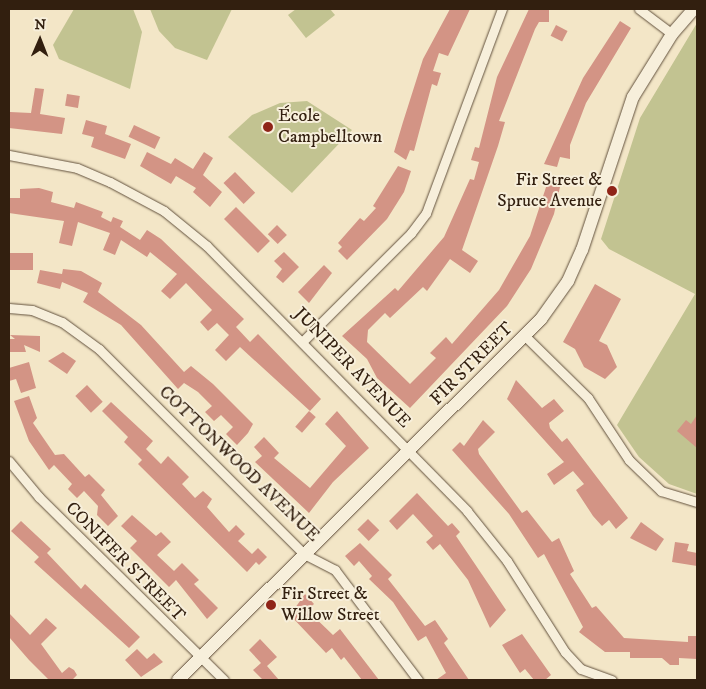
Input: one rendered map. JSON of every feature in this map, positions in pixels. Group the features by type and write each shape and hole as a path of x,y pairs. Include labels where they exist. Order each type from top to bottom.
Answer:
{"street":[{"path":"303,341 412,233 426,213 502,9"},
{"path":"640,9 672,34"},
{"name":"FIR STREET","path":"178,680 526,337 568,281 632,97 672,34 694,9"},
{"name":"JUNIPER AVENUE","path":"9,155 77,168 164,211 207,246 410,450 506,561 565,652 581,669 612,680"},
{"name":"COTTONWOOD AVENUE","path":"9,308 32,310 62,322 100,349 304,554 335,570 418,680"},
{"path":"526,337 588,398 629,460 661,491 697,502"},
{"name":"CONIFER STREET","path":"9,461 39,497 199,659 224,680"}],"green space":[{"path":"74,9 133,9 142,32 130,89 59,59 53,45"},
{"path":"150,9 232,9 207,60 175,48 159,31"},
{"path":"296,9 330,9 335,15 306,38 288,15"},
{"path":"697,23 697,494 669,484 639,457 617,425 695,294 609,249 601,239 640,118"},
{"path":"307,101 352,130 292,193 228,137 252,115 280,103"}],"building":[{"path":"450,9 470,9 448,56 439,53 433,71 441,73 437,86 432,84 414,151 410,150 406,160 394,152 423,59"},
{"path":"529,9 549,9 549,22 539,22 535,29 499,121 505,122 462,250 478,261 470,273 450,259 427,291 423,287 390,318 385,313 368,330 367,342 410,384 436,358 430,353 446,337 452,344 499,290 530,236 550,175 562,178 554,214 531,269 507,306 410,408 377,378 367,359 342,336 395,288 398,291 444,237 470,179 474,180 479,162 471,160 475,147 479,148 497,77"},
{"path":"620,21 631,28 586,103 570,145 570,159 560,157 557,167 544,164 583,78"},
{"path":"556,25 568,31 562,42 551,36"},
{"path":"35,88 44,89 40,114 65,118 62,134 9,128 10,112 31,113"},
{"path":"67,94 80,96 78,108 65,106"},
{"path":"86,120 107,126 105,134 131,144 125,159 91,147 94,137 82,134"},
{"path":"134,125 160,137 155,149 129,137"},
{"path":"147,152 171,164 175,158 193,169 204,152 213,158 203,175 222,192 210,207 193,192 196,188 176,176 171,184 140,166"},
{"path":"398,166 411,171 404,192 387,219 347,260 338,251 342,247 338,243 360,218 364,221 376,208 373,206"},
{"path":"235,172 255,193 244,204 223,183"},
{"path":"39,188 53,192 51,202 74,208 76,202 103,212 101,217 111,222 113,217 123,221 120,227 140,240 147,230 161,239 244,319 236,327 250,342 258,334 321,399 310,411 240,347 226,361 215,350 229,335 217,323 208,331 200,322 212,310 186,283 170,299 161,291 177,274 150,252 147,257 121,240 115,255 103,250 110,233 78,222 72,246 59,243 64,221 9,213 9,198 20,198 20,189"},
{"path":"236,207 270,241 258,253 224,219"},
{"path":"277,225 287,235 278,244 268,234"},
{"path":"284,252 299,267 283,283 276,277 282,269 274,261"},
{"path":"10,253 33,253 33,270 10,270"},
{"path":"324,265 332,273 309,303 298,292"},
{"path":"63,269 81,271 102,283 98,292 141,325 184,372 191,366 213,384 253,424 237,445 226,434 233,427 221,415 214,421 205,412 212,406 198,392 184,383 178,389 121,325 83,302 88,293 62,282 60,289 37,283 40,270 62,274"},
{"path":"595,284 621,299 599,341 607,345 617,367 605,379 584,367 575,349 563,342"},
{"path":"10,335 40,336 40,352 24,345 26,352 9,352 9,339 15,339"},
{"path":"63,352 76,361 67,374 48,361"},
{"path":"29,362 36,388 21,393 16,379 9,381 9,368"},
{"path":"516,380 542,408 554,399 564,411 549,423 550,428 562,442 567,438 628,518 616,529 609,520 602,526 593,516 576,490 584,484 573,471 554,485 547,474 564,462 507,399"},
{"path":"87,385 103,402 91,413 75,396"},
{"path":"29,396 37,418 33,423 55,455 64,454 85,477 89,474 105,490 101,495 118,516 108,526 97,515 98,506 84,491 77,498 68,489 72,484 54,465 49,470 29,441 14,401"},
{"path":"111,402 153,441 146,449 161,464 168,456 189,477 182,484 195,498 203,491 212,499 207,507 229,532 236,525 245,534 238,541 252,554 258,548 267,557 259,565 256,562 247,572 138,464 142,460 124,442 128,437 102,411"},
{"path":"309,411 316,417 302,433 295,427"},
{"path":"337,411 369,448 333,482 309,513 255,462 262,456 254,447 264,437 279,453 274,458 310,488 346,446 325,424"},
{"path":"697,415 697,448 677,431 686,420 691,424"},
{"path":"483,420 495,432 478,449 479,454 522,513 527,510 552,542 559,538 574,571 570,574 592,608 596,606 624,638 688,642 688,636 697,636 697,659 679,658 679,665 670,665 662,658 630,658 630,652 605,652 579,632 583,627 544,554 538,558 509,514 452,450 460,442 464,446"},
{"path":"417,493 448,526 452,523 460,532 456,536 506,610 490,628 468,580 440,544 433,550 426,542 433,536 413,514 397,530 389,521"},
{"path":"132,515 156,536 161,532 171,542 157,555 174,571 182,563 199,580 194,584 218,608 207,619 176,580 169,587 130,548 137,541 121,526"},
{"path":"368,519 379,530 369,541 357,530"},
{"path":"21,521 51,549 47,553 81,589 85,584 140,637 129,648 34,562 39,557 11,531"},
{"path":"641,522 664,539 656,551 630,538"},
{"path":"675,542 689,544 687,551 697,553 697,566 672,562"},
{"path":"360,543 392,575 388,579 425,626 435,620 448,639 444,643 469,680 436,680 446,673 426,636 418,641 393,602 369,579 372,576 359,561 354,566 345,556"},
{"path":"305,594 314,604 307,610 333,635 340,629 379,680 362,680 344,657 341,660 332,648 326,653 290,615"},
{"path":"9,613 30,635 46,618 57,628 41,644 62,673 69,667 77,675 72,680 49,680 9,637"},
{"path":"522,634 551,675 545,680 534,680 525,669 520,673 502,645"},
{"path":"260,639 277,657 267,666 279,680 263,680 253,670 261,663 249,650"},
{"path":"137,649 147,659 154,653 163,662 141,677 125,660"}],"place":[{"name":"École Campbelltown","path":"268,127"},
{"name":"Fir Street & Spruce Avenue","path":"612,191"},
{"name":"Fir Street & Willow Street","path":"271,605"}]}
